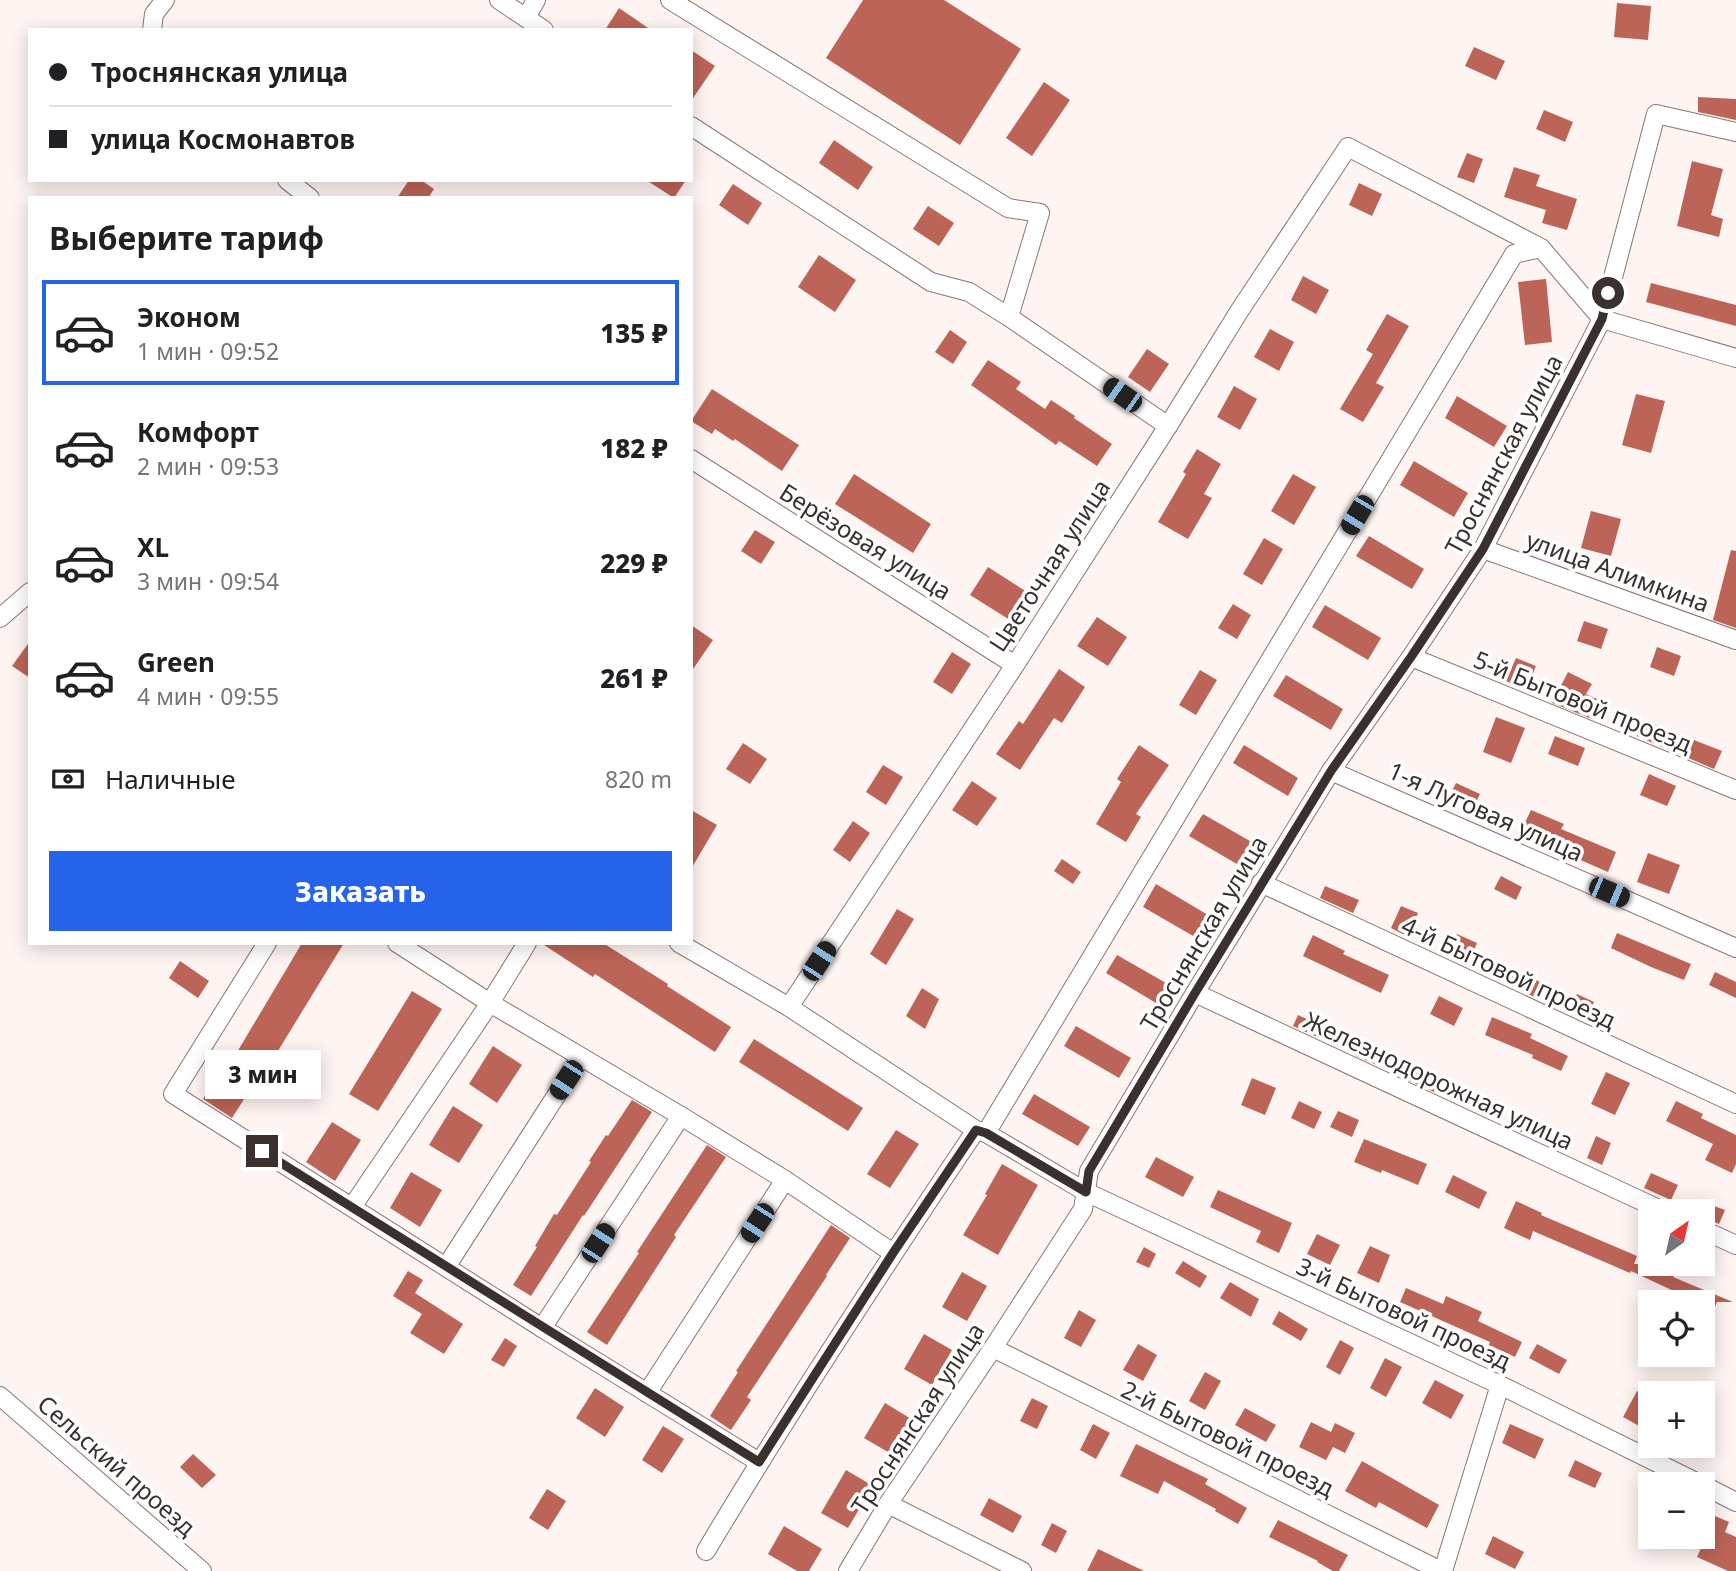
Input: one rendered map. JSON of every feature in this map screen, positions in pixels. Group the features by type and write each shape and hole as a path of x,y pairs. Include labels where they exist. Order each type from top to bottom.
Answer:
{"street":[{"path":"152,28 154,14 165,0"},
{"path":"499,0 541,28"},
{"path":"526,18 536,0"},
{"path":"670,0 1008,208 1040,213 1009,317"},
{"name":"Троснянская улица","path":"848,1571 888,1504 1083,1209 1089,1171 1261,883 1331,771 1483,549 1602,319 1656,114 1736,132"},
{"path":"693,127 931,282 969,292 1009,317 1168,426"},
{"name":"Цветочная улица","path":"789,1007 1015,665 1240,310 1348,147 1541,248"},
{"path":"290,182 308,196"},
{"path":"706,1551 759,1462 893,1253 981,1132 1514,254 1541,248 1602,319 1736,358"},
{"name":"Берёзовая улица","path":"693,460 1015,665"},
{"name":"улица Алимкина","path":"1483,549 1736,639"},
{"path":"0,618 28,594"},
{"name":"5-й Бытовой проезд","path":"1411,657 1736,790"},
{"name":"1-я Луговая улица","path":"1331,771 1736,948"},
{"name":"4-й Бытовой проезд","path":"1261,883 1736,1104"},
{"path":"267,945 173,1094 759,1462"},
{"path":"400,945 490,1003 785,1180 893,1253"},
{"path":"352,1207 490,1003 526,945"},
{"name":"3-й Бытовой проезд","path":"682,945 789,1007 981,1132 1086,1192 1500,1385 1676,1472"},
{"name":"Железнодорожная улица","path":"1195,993 1638,1200"},
{"path":"446,1267 581,1057"},
{"path":"542,1328 681,1116"},
{"path":"647,1392 785,1180"},
{"path":"1715,1235 1736,1245"},
{"name":"2-й Бытовой проезд","path":"993,1348 1442,1571"},
{"path":"1442,1571 1500,1385"},
{"name":"Сельский проезд","path":"0,1396 202,1571"},
{"name":"3-й Бытовой проезд","path":"1715,1492 1736,1502"},
{"path":"888,1504 1022,1571"}],"building":[{"path":"863,0 944,0 1021,49 960,145 826,58"},
{"path":"1617,3 1651,6 1648,40 1614,37"},
{"path":"619,8 648,28 606,28"},
{"path":"1474,47 1505,61 1496,80 1465,66"},
{"path":"693,51 715,66 693,98"},
{"path":"1044,82 1070,100 1032,156 1006,138"},
{"path":"1698,97 1736,99 1736,120 1698,112"},
{"path":"1544,110 1573,122 1565,142 1536,129"},
{"path":"834,140 873,167 858,190 819,163"},
{"path":"1467,153 1483,159 1474,183 1457,177"},
{"path":"1692,161 1723,169 1711,215 1723,219 1719,237 1677,226"},
{"path":"1514,167 1540,175 1536,186 1577,199 1567,230 1542,223 1546,210 1504,197"},
{"path":"408,182 424,182 434,189 429,196 398,196"},
{"path":"649,182 685,182 675,196"},
{"path":"1359,183 1382,194 1372,216 1349,205"},
{"path":"733,184 762,203 748,225 719,205"},
{"path":"928,206 954,223 939,246 913,229"},
{"path":"819,255 856,280 835,312 798,287"},
{"path":"1303,276 1329,290 1316,314 1291,300"},
{"path":"1546,279 1552,342 1525,345 1518,282"},
{"path":"1651,283 1736,305 1736,326 1646,302"},
{"path":"1387,314 1409,326 1376,383 1384,387 1363,422 1340,409 1373,354 1366,350"},
{"path":"1270,329 1294,342 1279,371 1254,357"},
{"path":"950,330 967,342 953,364 935,352"},
{"path":"1147,349 1169,364 1150,392 1128,377"},
{"path":"988,360 1021,382 1016,389 1045,409 1051,400 1112,444 1097,466 1059,441 1056,445 971,385"},
{"path":"1234,386 1257,399 1240,430 1217,417"},
{"path":"712,389 799,445 782,471 735,439 733,441 715,429 712,434 693,422 693,418"},
{"path":"1636,394 1665,401 1651,453 1622,445"},
{"path":"1457,396 1507,426 1494,447 1445,418"},
{"path":"1197,449 1221,464 1204,494 1212,498 1188,539 1158,522"},
{"path":"1414,461 1468,493 1454,517 1400,485"},
{"path":"854,474 931,524 913,553 835,504"},
{"path":"1293,474 1316,487 1294,525 1271,511"},
{"path":"1591,511 1621,519 1611,556 1581,548"},
{"path":"755,530 775,542 761,564 741,551"},
{"path":"1369,536 1424,569 1412,589 1356,556"},
{"path":"1264,538 1283,549 1262,585 1243,574"},
{"path":"1731,550 1736,551 1736,628 1713,620"},
{"path":"988,567 1027,592 1010,620 970,595"},
{"path":"1233,604 1251,615 1237,639 1218,628"},
{"path":"1325,605 1381,638 1368,660 1312,627"},
{"path":"1097,617 1127,637 1108,666 1077,646"},
{"path":"1584,621 1608,629 1601,649 1577,641"},
{"path":"693,626 713,640 693,669"},
{"path":"28,644 28,677 12,666"},
{"path":"1657,647 1681,656 1674,676 1650,667"},
{"path":"952,652 971,664 952,694 933,682"},
{"path":"1516,658 1536,666 1526,690 1506,681"},
{"path":"1059,669 1085,687 1062,723 1054,718 1020,770 996,754 1019,721 1023,724"},
{"path":"1200,670 1217,680 1196,715 1179,705"},
{"path":"1568,672 1592,684 1586,694 1601,701 1592,719 1552,703"},
{"path":"1286,675 1343,709 1331,730 1273,696"},
{"path":"1496,717 1525,728 1511,763 1483,752"},
{"path":"1643,720 1722,751 1714,769 1637,736"},
{"path":"1555,736 1585,748 1578,766 1548,754"},
{"path":"743,743 767,759 750,784 726,769"},
{"path":"1139,745 1169,765 1136,814 1141,817 1126,842 1096,824 1121,782 1117,779"},
{"path":"1244,745 1298,778 1288,796 1233,763"},
{"path":"883,765 903,777 886,805 866,792"},
{"path":"1649,774 1676,786 1667,806 1640,795"},
{"path":"972,781 997,798 977,826 952,810"},
{"path":"1456,783 1480,794 1474,806 1450,795"},
{"path":"1531,810 1564,824 1561,829 1616,852 1608,872 1569,855 1571,851 1522,829"},
{"path":"693,811 717,825 693,866"},
{"path":"1203,814 1255,844 1242,867 1189,836"},
{"path":"853,821 870,833 850,862 833,850"},
{"path":"1648,853 1680,865 1669,894 1637,882"},
{"path":"1062,859 1081,872 1073,884 1054,871"},
{"path":"1501,876 1522,887 1516,900 1494,889"},
{"path":"1156,884 1213,918 1200,940 1143,907"},
{"path":"1325,886 1359,900 1353,913 1320,898"},
{"path":"1401,906 1418,913 1407,936 1391,928"},
{"path":"897,909 914,919 886,965 870,954"},
{"path":"1617,933 1691,964 1684,980 1611,948"},
{"path":"1457,934 1477,943 1470,960 1450,951"},
{"path":"1313,935 1345,951 1343,954 1389,975 1381,993 1303,956"},
{"path":"301,945 343,945 273,1059 271,1057 232,1118 203,1099 230,1057 233,1059"},
{"path":"544,945 606,945 731,1027 715,1052 595,974 593,977"},
{"path":"1117,955 1173,987 1161,1006 1106,973"},
{"path":"180,961 209,981 198,998 169,978"},
{"path":"1515,969 1544,984 1536,998 1508,983"},
{"path":"1715,972 1736,982 1736,998 1709,985"},
{"path":"922,988 939,999 925,1029 906,1016"},
{"path":"412,991 442,1009 378,1111 349,1094"},
{"path":"1577,994 1594,1002 1586,1018 1570,1010"},
{"path":"1439,996 1463,1008 1454,1026 1430,1014"},
{"path":"1298,1015 1322,1026 1317,1037 1293,1026"},
{"path":"1492,1017 1532,1034 1530,1038 1568,1056 1561,1071 1532,1058 1533,1055 1485,1035"},
{"path":"1076,1026 1131,1058 1119,1078 1064,1046"},
{"path":"754,1039 863,1108 848,1131 739,1062"},
{"path":"1361,1044 1382,1052 1377,1065 1356,1056"},
{"path":"493,1046 522,1065 497,1103 469,1084"},
{"path":"1410,1064 1440,1079 1434,1092 1403,1078"},
{"path":"1606,1072 1630,1083 1615,1115 1591,1104"},
{"path":"1252,1078 1276,1088 1265,1115 1241,1105"},
{"path":"1470,1091 1494,1102 1488,1115 1464,1104"},
{"path":"1034,1094 1090,1127 1078,1146 1022,1114"},
{"path":"632,1100 652,1112 531,1296 513,1285 554,1214 557,1215 591,1162 589,1161"},
{"path":"1299,1101 1322,1112 1314,1129 1291,1118"},
{"path":"1676,1101 1703,1114 1701,1118 1736,1135 1736,1164 1732,1173 1705,1160 1713,1144 1666,1121"},
{"path":"453,1106 483,1125 459,1163 429,1145"},
{"path":"1338,1111 1359,1120 1352,1137 1330,1127"},
{"path":"1526,1116 1551,1128 1545,1142 1519,1131"},
{"path":"332,1122 361,1140 335,1181 306,1162"},
{"path":"896,1130 919,1144 890,1188 867,1174"},
{"path":"1596,1136 1611,1143 1602,1165 1587,1158"},
{"path":"1364,1139 1427,1164 1418,1185 1354,1162"},
{"path":"707,1145 726,1157 674,1235 676,1237 607,1345 587,1332"},
{"path":"1156,1157 1194,1177 1183,1197 1145,1177"},
{"path":"1002,1164 1038,1185 998,1255 963,1235"},
{"path":"411,1172 442,1190 420,1227 390,1208"},
{"path":"1651,1173 1678,1185 1671,1199 1644,1188"},
{"path":"1453,1175 1487,1192 1479,1209 1445,1192"},
{"path":"1218,1190 1292,1223 1279,1253 1256,1242 1261,1231 1210,1207"},
{"path":"1516,1201 1542,1213 1541,1215 1637,1256 1634,1264 1638,1264 1638,1274 1533,1231 1530,1240 1504,1228"},
{"path":"1715,1206 1725,1210 1719,1224 1715,1222"},
{"path":"831,1225 850,1238 747,1397 751,1400 731,1430 710,1416 738,1372 736,1371"},
{"path":"1317,1234 1340,1245 1330,1265 1307,1254"},
{"path":"1370,1246 1390,1255 1379,1283 1357,1273"},
{"path":"1144,1247 1156,1254 1149,1268 1136,1262"},
{"path":"1183,1261 1207,1276 1200,1288 1175,1273"},
{"path":"408,1271 423,1280 415,1293 463,1324 444,1354 410,1333 422,1314 393,1296"},
{"path":"962,1272 987,1286 967,1321 942,1307"},
{"path":"1642,1276 1674,1276 1704,1290 1671,1290"},
{"path":"1230,1282 1259,1299 1251,1317 1220,1298"},
{"path":"1406,1288 1443,1304 1446,1296 1482,1312 1478,1321 1522,1342 1515,1357 1489,1345 1490,1342 1400,1302"},
{"path":"1715,1294 1733,1302 1717,1302 1715,1307"},
{"path":"1079,1310 1096,1320 1081,1347 1064,1338"},
{"path":"1279,1311 1308,1329 1301,1341 1272,1324"},
{"path":"924,1334 952,1350 932,1385 904,1369"},
{"path":"505,1338 517,1346 504,1367 491,1360"},
{"path":"1340,1340 1354,1348 1340,1375 1326,1367"},
{"path":"1138,1344 1157,1355 1143,1381 1123,1370"},
{"path":"1537,1344 1567,1360 1559,1374 1529,1358"},
{"path":"1385,1358 1402,1367 1386,1397 1370,1388"},
{"path":"1205,1372 1221,1381 1205,1410 1189,1401"},
{"path":"1435,1380 1464,1395 1451,1419 1422,1403"},
{"path":"595,1388 624,1407 605,1437 576,1418"},
{"path":"1637,1391 1638,1392 1638,1425 1623,1417"},
{"path":"1032,1398 1048,1406 1037,1429 1020,1421"},
{"path":"885,1403 913,1420 893,1455 864,1438"},
{"path":"1245,1408 1276,1425 1266,1442 1235,1425"},
{"path":"1311,1422 1331,1432 1335,1423 1355,1433 1345,1453 1333,1447 1326,1460 1299,1447"},
{"path":"1093,1424 1110,1433 1096,1459 1080,1450"},
{"path":"1510,1424 1544,1439 1535,1459 1502,1443"},
{"path":"663,1426 684,1439 662,1473 642,1460"},
{"path":"1136,1444 1208,1479 1205,1484 1247,1508 1238,1524 1164,1481 1158,1494 1120,1476"},
{"path":"193,1454 216,1475 202,1488 180,1467"},
{"path":"1575,1460 1602,1473 1595,1488 1568,1476"},
{"path":"1362,1461 1439,1505 1427,1528 1379,1502 1376,1508 1345,1491"},
{"path":"846,1470 873,1486 848,1528 821,1513"},
{"path":"547,1489 566,1501 548,1530 529,1518"},
{"path":"989,1498 1022,1516 1013,1533 980,1515"},
{"path":"1715,1516 1729,1522 1725,1532 1736,1537 1736,1571 1728,1571 1697,1557 1701,1549 1715,1549"},
{"path":"1278,1520 1348,1555 1339,1571 1333,1571 1269,1537"},
{"path":"1052,1523 1067,1531 1056,1553 1041,1545"},
{"path":"784,1526 822,1549 809,1571 797,1571 768,1554"},
{"path":"1493,1536 1524,1552 1515,1569 1485,1554"},
{"path":"1098,1549 1144,1571 1087,1571"}],"route":[{"path":"262,1151 759,1462 893,1253 976,1130 986,1133 1086,1192 1089,1171 1261,883 1331,771 1483,549 1602,319 1608,293"}]}
